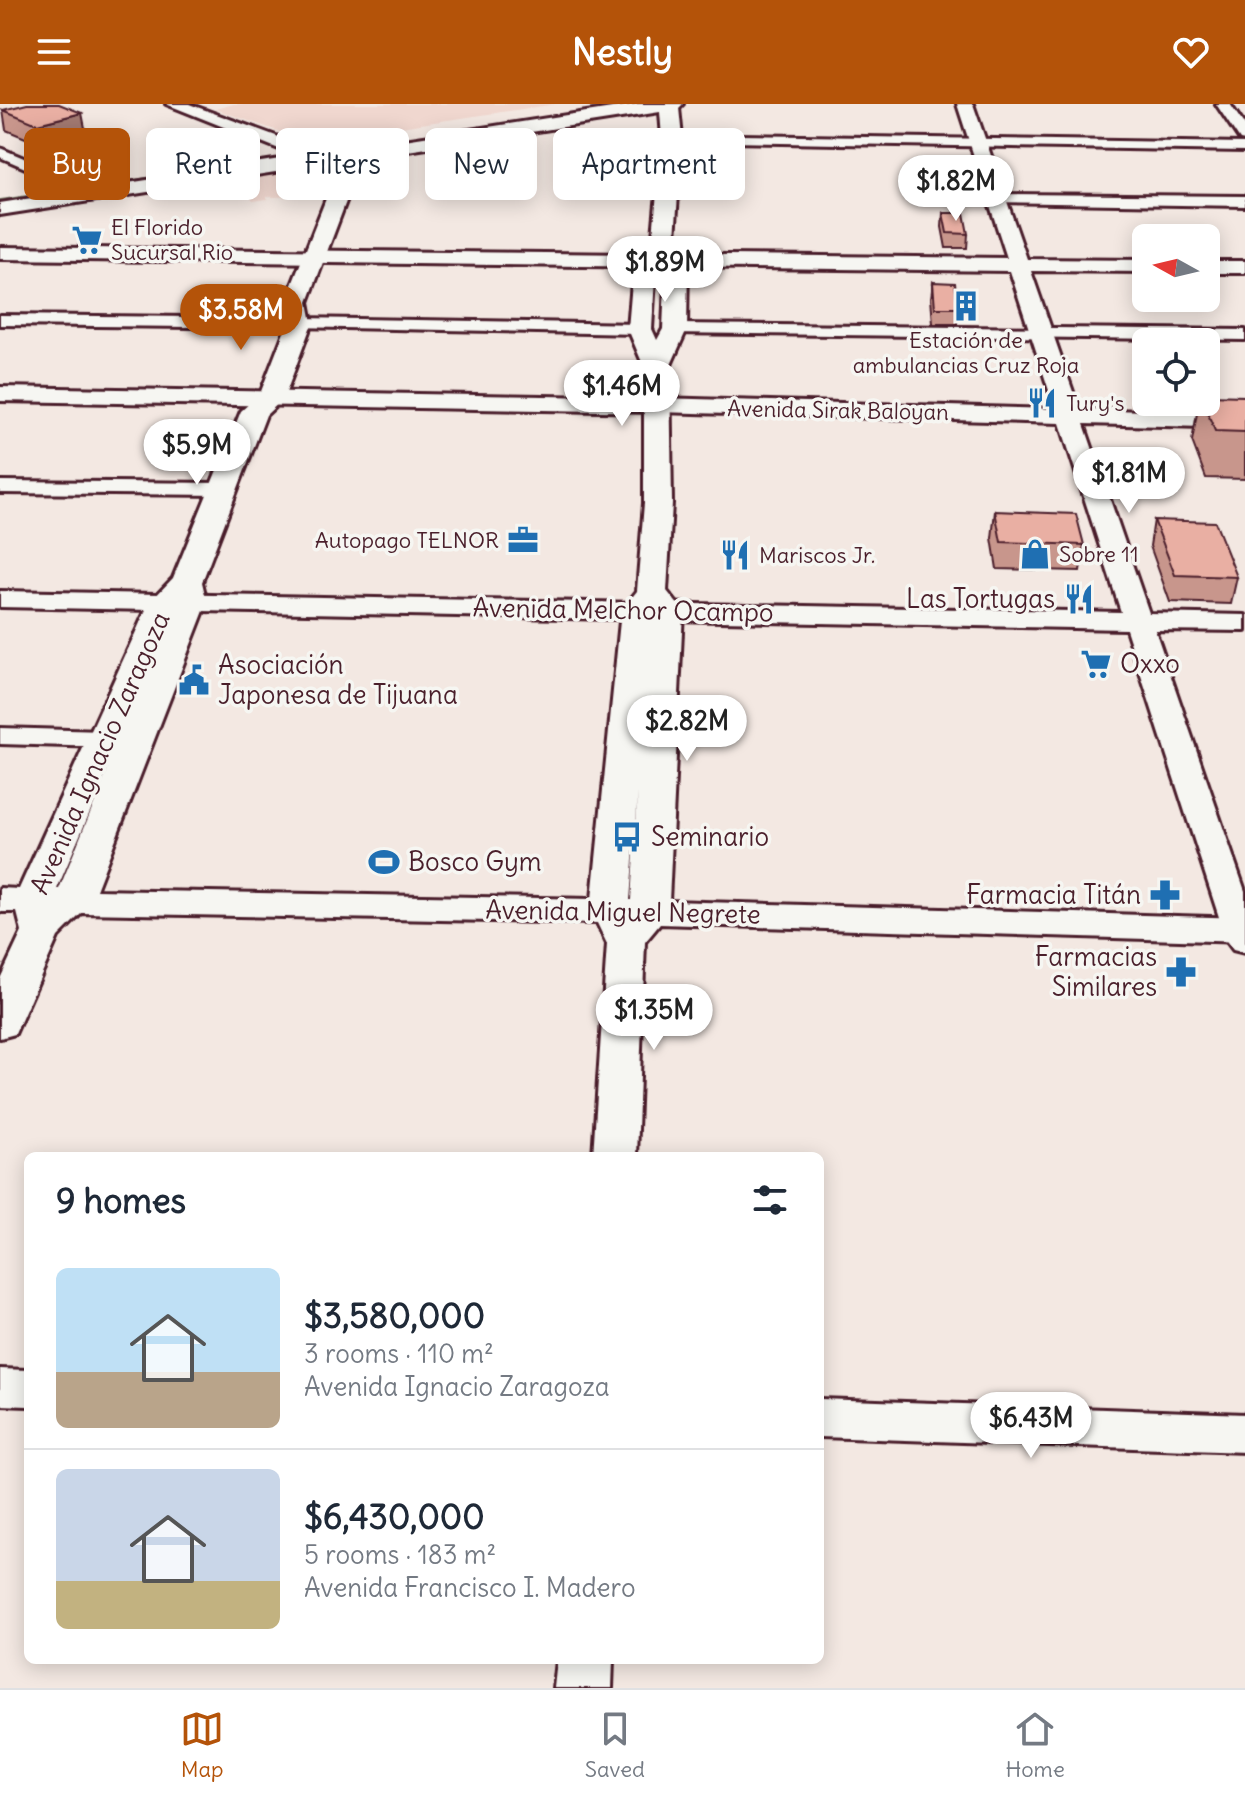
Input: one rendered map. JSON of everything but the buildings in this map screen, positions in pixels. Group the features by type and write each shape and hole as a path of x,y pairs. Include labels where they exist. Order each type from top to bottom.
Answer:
{"main road":[{"path":"409,135 509,120 579,104"},
{"path":"409,145 671,104 672,128"},
{"path":"130,177 276,155"},
{"path":"3,208 276,166"},
{"path":"3,208 28,200"},
{"name":"Avenida Ignacio Zaragoza","path":"25,911 73,901 181,596 292,316 313,255 338,200"},
{"path":"657,367 675,329 677,260 664,237 667,200"},
{"path":"615,1152 658,503 657,367 640,329 645,259 664,237"},
{"name":"Avenida Ignacio Zaragoza","path":"0,1024 25,911 103,739 181,596"},
{"name":"Avenida Miguel Negrete","path":"73,901 629,923 1244,934"},
{"path":"583,1688 585,1664"}],"street":[{"path":"180,106 204,104"},
{"path":"965,104 1244,934"},
{"path":"1223,104 1245,137"},
{"path":"180,106 276,142"},
{"path":"745,139 1245,147"},
{"path":"0,152 24,162"},
{"path":"997,199 1245,201"},
{"path":"0,253 1132,266"},
{"path":"1220,267 1245,267"},
{"path":"0,320 292,316 640,329"},
{"path":"675,329 1245,335"},
{"name":"Avenida Sirak Baloyan","path":"0,394 258,402 659,405 1245,421"},
{"path":"0,487 224,489"},
{"name":"Avenida Melchor Ocampo","path":"0,599 181,596 652,605 1245,623"},
{"path":"0,736 103,739"},
{"path":"0,1387 24,1388"},
{"path":"824,1418 1245,1433"}],"shaded area":[{"path":"234,104 556,104 394,128 276,128 276,130 215,109"},
{"path":"276,171 276,197 260,200 260,173"}],"green space":[{"path":"276,159 276,163 260,165 260,161"},
{"path":"146,178 146,182 130,185 130,180"},
{"path":"24,196 27,200 0,204 0,200"}],"place":[{"name":"El Florido Sucursal Rio","path":"87,240"},
{"name":"Estación de ambulancias Cruz Roja","path":"966,306"},
{"name":"Tury's","path":"1042,403"},
{"name":"Autopago TELNOR","path":"523,540"},
{"name":"Sobre 11","path":"1035,554"},
{"name":"Mariscos Jr.","path":"735,555"},
{"name":"Las Tortugas","path":"1079,599"},
{"name":"Oxxo","path":"1096,664"},
{"name":"Asociación Japonesa de Tijuana","path":"194,680"},
{"name":"Seminario","path":"627,837"},
{"name":"Bosco Gym","path":"384,862"},
{"name":"Farmacia Titán","path":"1165,895"},
{"name":"Farmacias Similares","path":"1181,972"}]}
